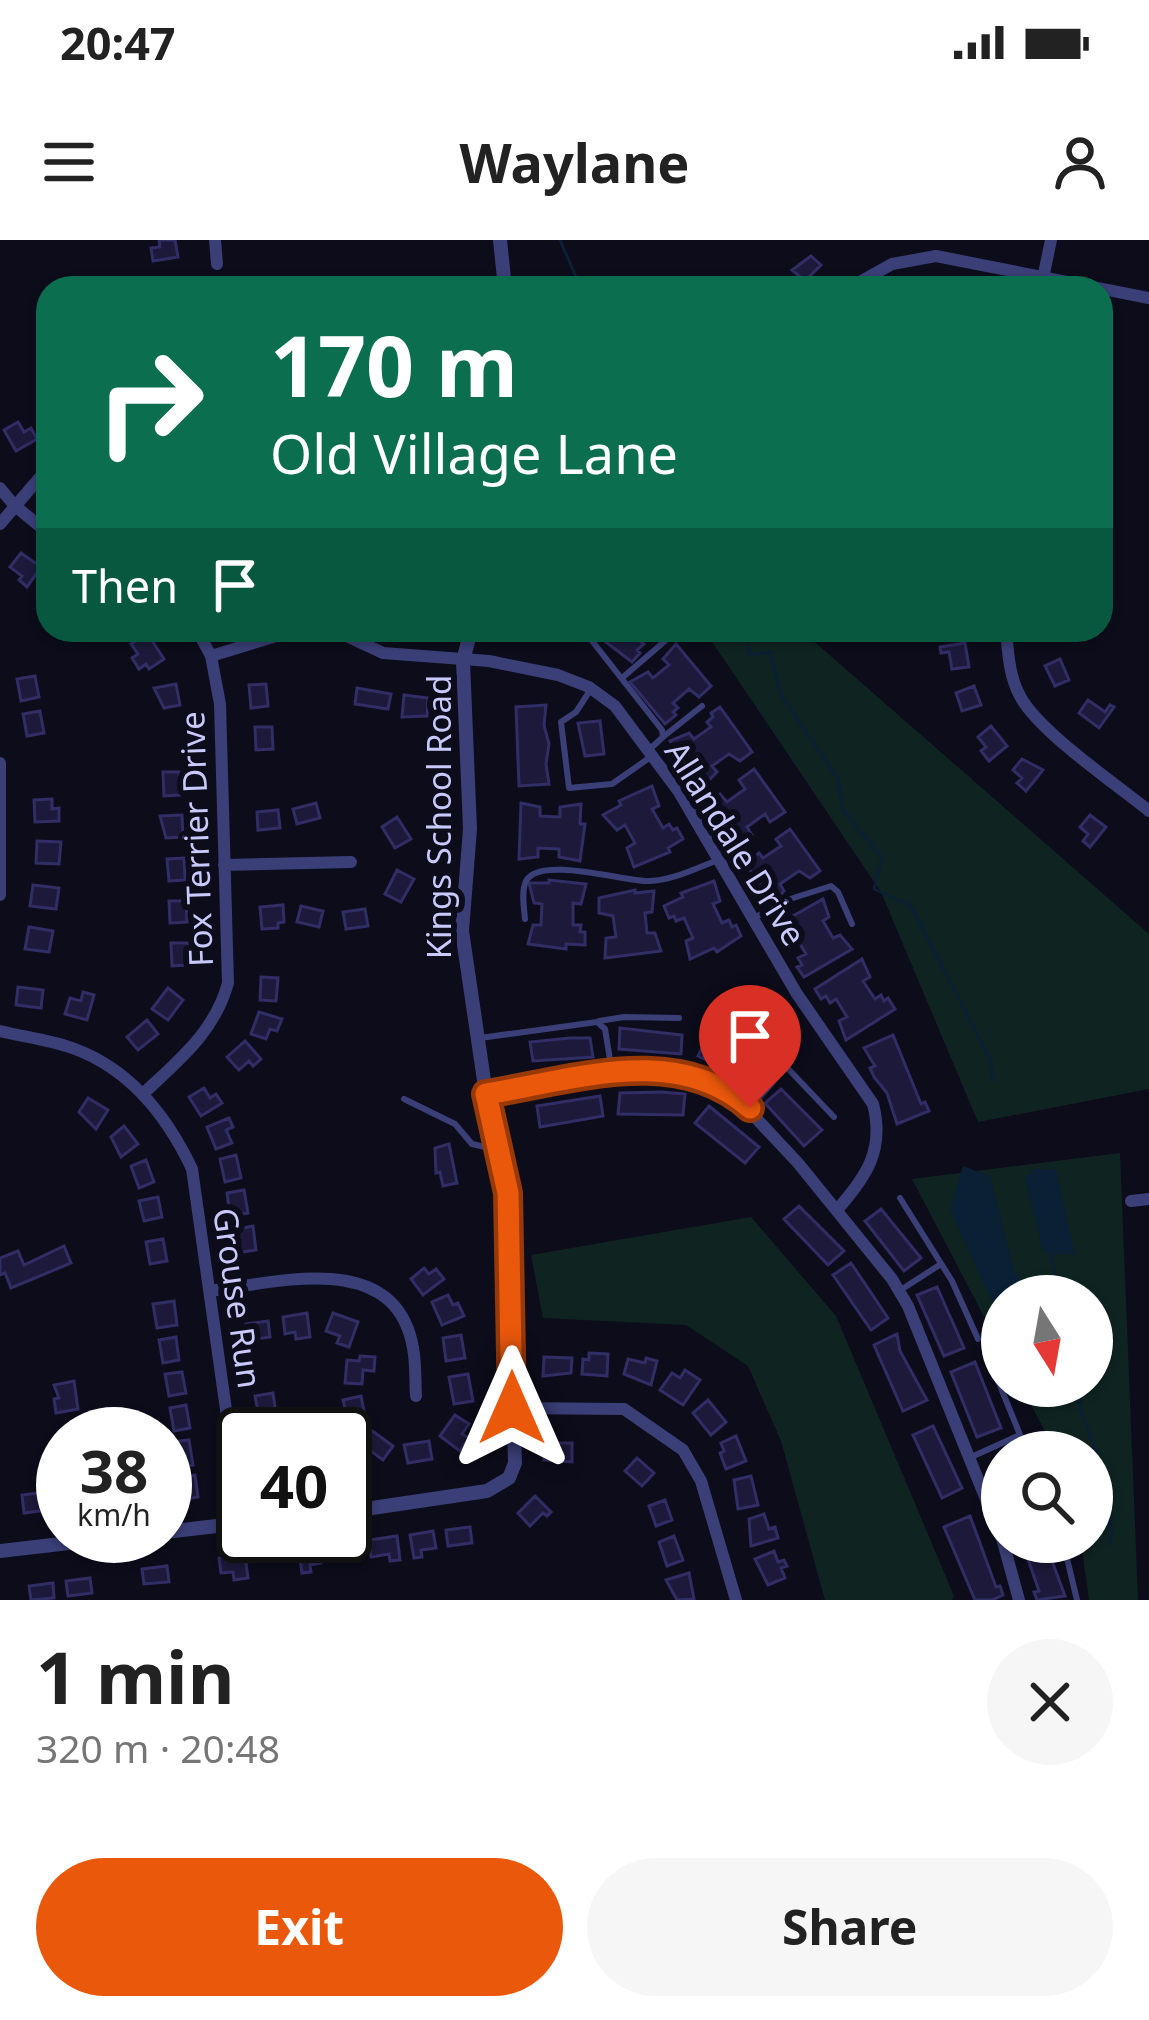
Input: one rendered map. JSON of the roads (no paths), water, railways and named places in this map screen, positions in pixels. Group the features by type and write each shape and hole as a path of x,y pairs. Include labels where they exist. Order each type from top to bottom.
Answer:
{"street":[{"path":"214,240 217,264"},
{"path":"500,240 504,276"},
{"path":"1043,276 1051,240"},
{"path":"870,276 892,264 936,256 1018,276"},
{"path":"1113,293 1149,298"},
{"path":"0,524 36,486"},
{"path":"0,488 36,523"},
{"name":"Fox Terrier Drive","path":"146,1092 205,1035 228,982 220,704 212,656 204,642"},
{"path":"212,656 257,642"},
{"name":"Allandale Drive","path":"363,642 382,653 489,661 558,675 615,706 679,792 797,994 873,1104 877,1149 868,1172 837,1210"},
{"name":"Kings School Road","path":"372,1507 500,1486 515,1463 508,1193 486,1094 462,931 470,829 463,661 468,642"},
{"path":"1007,642 1020,698 1054,734 1149,811"},
{"path":"0,763 0,895"},
{"path":"224,865 351,862"},
{"path":"0,1031 76,1049 146,1092"},
{"path":"486,1094 612,1073 682,1072 727,1088 750,1108 837,1210 899,1291 981,1487"},
{"name":"Grouse Run","path":"146,1092 192,1169 226,1407"},
{"path":"1131,1201 1149,1199"},
{"path":"210,1291 346,1277 369,1287 404,1320 413,1345 416,1396"},
{"path":"512,1408 624,1409 683,1450 701,1480 736,1600"},
{"path":"0,1551 36,1547"},
{"path":"1009,1563 1019,1600"}],"lane":[{"path":"596,642 663,737"},
{"path":"622,678 664,642"},
{"path":"591,689 576,712 561,722 569,788 612,784 702,706"},
{"path":"525,920 524,888 536,872 554,868 664,880 718,860"},
{"path":"753,919 787,900 830,886 838,892 852,924"},
{"path":"477,1038 624,1017 680,1018"},
{"path":"597,1022 605,1029 612,1073"},
{"path":"727,1028 774,1054 834,1117"},
{"path":"750,1108 787,1066"},
{"path":"404,1099 455,1124 472,1144 498,1150"},
{"path":"900,1198 941,1264 978,1339"},
{"path":"899,1291 941,1264"},
{"path":"969,1458 981,1453"},
{"path":"1068,1563 1077,1600"}],"water":[{"path":"963,1166 990,1176 1016,1275 981,1277 950,1210"},
{"path":"1035,1169 1056,1170 1075,1255 1043,1252 1025,1178"}],"waterway":[{"path":"560,240 576,276"},
{"path":"748,642 749,655 770,652 781,695 838,779 843,810 882,858 874,889 911,906 991,1061 992,1081"},
{"path":"1050,1251 1055,1275"},
{"path":"1080,1407 1088,1431"}]}
